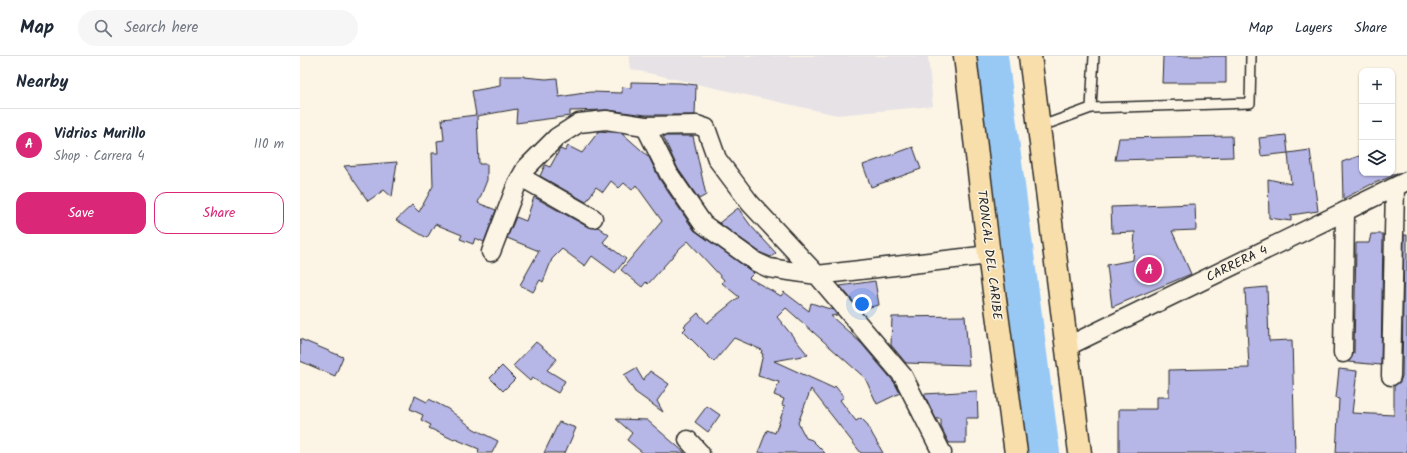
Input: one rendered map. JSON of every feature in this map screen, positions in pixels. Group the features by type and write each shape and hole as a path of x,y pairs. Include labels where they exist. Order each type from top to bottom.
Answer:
{"highway":[{"name":"TRONCAL DEL CARIBE","path":"965,56 989,255 1016,453"},
{"path":"1030,56 1080,453"}],"street":[{"path":"491,252 526,168 557,137 579,123 606,120 645,126 697,125 706,128 717,159 750,203 817,275 903,376 942,453"},
{"path":"645,126 669,174 703,224 769,268 817,275 989,255"},
{"path":"521,177 593,218"},
{"path":"1391,376 1401,184"},
{"name":"CARRERA 4","path":"1066,347 1401,184"},
{"path":"1343,353 1345,212"},
{"path":"688,440 700,453"}],"lane":[{"path":"1091,108 1095,65 1094,56"},
{"path":"1039,127 1091,108 1250,103 1251,56"}],"shaded area":[{"path":"629,56 928,56 933,106 837,115 630,69"}],"building":[{"path":"1163,56 1226,56 1226,83 1162,83"},
{"path":"500,76 524,76 546,79 557,78 559,97 591,92 622,93 622,87 631,88 631,82 680,83 696,85 695,115 646,115 607,110 570,111 570,116 516,123 517,109 477,116 479,164 487,164 487,180 478,203 496,210 484,242 475,238 473,244 460,239 462,235 435,224 427,238 396,220 412,205 419,212 433,186 432,153 438,153 437,141 444,140 442,119 476,115 472,91 500,86"},
{"path":"599,131 622,133 649,157 660,180 694,230 754,273 749,278 781,296 784,292 809,311 811,303 833,310 837,315 831,316 861,343 894,382 900,393 877,404 865,378 786,308 777,317 808,355 774,361 833,388 835,386 844,397 840,400 856,421 861,418 866,423 883,453 861,453 811,389 798,423 806,438 812,440 825,453 758,453 767,430 775,433 785,406 782,405 784,399 774,395 779,382 758,376 763,354 761,353 762,350 734,338 714,362 683,331 686,328 684,326 698,313 707,323 739,297 722,283 724,280 688,241 648,284 646,282 642,287 621,270 662,221 636,185 632,190 624,183 619,188 611,181 603,192 596,187 586,202 540,176 545,165 550,167 560,149 565,151 568,146 582,153"},
{"path":"1286,135 1288,153 1261,156 1259,138"},
{"path":"663,136 693,136 706,195 699,199 678,169"},
{"path":"1232,136 1233,157 1115,160 1119,138"},
{"path":"913,147 921,169 871,187 863,165"},
{"path":"1310,150 1318,211 1291,215 1291,221 1269,218 1268,179 1291,184 1288,153"},
{"path":"1359,156 1359,176 1392,176 1370,185 1343,199 1342,162"},
{"path":"397,162 392,197 384,190 368,201 344,166"},
{"path":"534,197 588,227 598,227 609,235 603,242 626,259 615,273 592,256 585,266 562,249 552,259 543,282 540,280 533,292 520,285 539,251 507,238 516,217 526,221"},
{"path":"1195,204 1196,230 1172,231 1191,274 1112,307 1107,265 1133,260 1135,232 1112,233 1111,207"},
{"path":"738,208 751,226 776,253 771,257 761,253 719,223"},
{"path":"1371,234 1383,234 1381,365 1348,362 1354,353 1356,243 1369,243"},
{"path":"1404,235 1407,235 1407,453 1336,453 1339,399 1336,398 1339,369 1357,371 1352,413 1394,415 1394,386 1400,382 1402,376"},
{"path":"875,281 879,305 860,309 840,286"},
{"path":"1267,287 1269,341 1292,340 1295,453 1119,453 1119,409 1157,409 1157,397 1169,397 1169,370 1249,368 1245,289"},
{"path":"965,316 969,365 906,363 891,345 892,317"},
{"path":"300,339 343,357 335,376 300,361"},
{"path":"536,342 557,359 547,370 565,381 558,393 532,378 530,381 513,366"},
{"path":"502,366 515,379 503,391 490,378"},
{"path":"636,368 643,380 650,371 669,384 657,401 663,412 635,392 624,375"},
{"path":"977,391 978,418 966,418 966,443 949,443 941,427 941,419 936,419 924,394"},
{"path":"415,396 427,402 429,399 448,409 474,429 498,441 492,453 478,453 479,449 455,439 454,440 429,428 431,425 421,420 423,415 410,409"},
{"path":"707,406 720,415 708,432 695,422"},
{"path":"616,419 647,420 685,453 643,453 627,440 632,433"},
{"path":"559,422 576,428 565,453 544,453"}],"waterway":[{"path":"992,56 1044,453"}],"place":[{"name":"Vidrios Murillo","path":"1149,270"}]}
